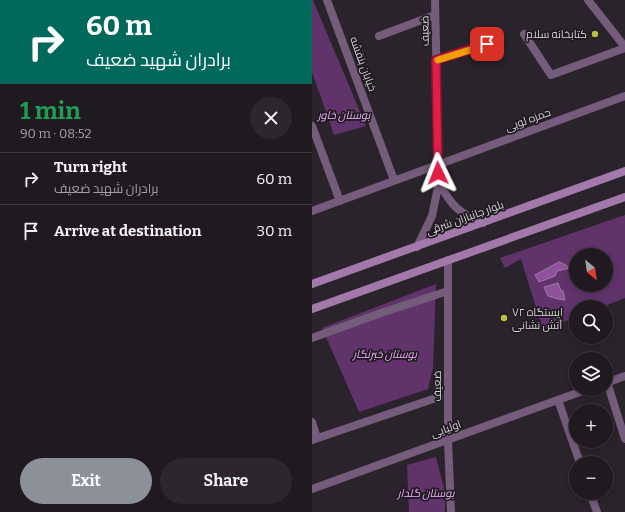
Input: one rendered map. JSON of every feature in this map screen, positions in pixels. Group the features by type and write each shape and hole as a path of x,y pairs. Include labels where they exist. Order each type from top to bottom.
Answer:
{"main road":[{"name":"بلوار جانبازان شرقی","path":"312,284 625,171"},
{"path":"312,309 625,197"}],"street":[{"name":"خیابان بنفشه","path":"327,0 394,180"},
{"name":"ضعیف","path":"435,0 439,182"},
{"path":"524,34 551,75 625,47 588,0"},
{"path":"379,36 435,16"},
{"path":"436,60 487,44"},
{"name":"حمزه لویی","path":"312,211 625,96"},
{"path":"312,126 340,200"},
{"path":"439,182 445,196 456,208 468,217 483,223"},
{"path":"417,247 432,216 439,182"},
{"name":"ضعیف","path":"448,260 448,440 451,512"},
{"path":"312,338 448,291"},
{"path":"613,380 625,376"},
{"name":"اولیایی","path":"312,489 569,396"},
{"path":"611,396 625,439"},
{"path":"312,422 315,439 439,397"},
{"path":"558,400 578,456"},
{"path":"593,500 597,512"}],"green space":[{"name":"بوستان خاور","path":"312,0 366,126 334,135 312,72"},
{"path":"625,215 625,298 613,303 613,300 569,300 569,320 543,330 521,259 505,268 500,258"},
{"name":"بوستان خبرنگار","path":"436,284 433,368 428,389 359,412 322,328"},
{"name":"بوستان گلدار","path":"436,457 445,492 445,512 409,512 407,465"}],"shaded area":[{"path":"559,262 569,267 557,271 555,276 539,282 535,275"},
{"path":"558,283 561,291 563,291 565,300 548,296 544,287"}],"slow traffic":[{"path":"438,60 470,50"}],"place":[{"name":"کتابخانه سلام","path":"595,34"},
{"name":"ایستگاه ۷۲ آتش نشانی","path":"504,318"}],"route":[{"path":"438,173 436,60 487,44"}]}
